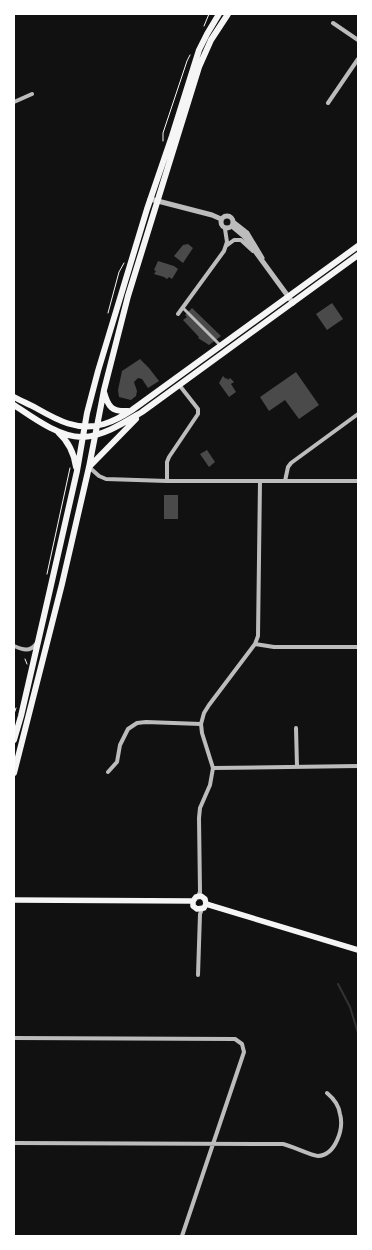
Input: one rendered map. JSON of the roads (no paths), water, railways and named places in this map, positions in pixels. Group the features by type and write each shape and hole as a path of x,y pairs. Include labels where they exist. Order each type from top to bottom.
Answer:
{"main road":[{"path":"14,740 21,716 77,471 85,427 98,371 150,199 172,136 199,50 218,14"},
{"path":"14,773 60,591 89,467 104,390 128,296 199,67 211,40 228,14"},
{"path":"14,397 63,423 85,427 97,426 116,420 132,410 358,246"},
{"path":"57,431 68,435 83,437 95,435 124,423 180,386 358,255"},
{"path":"104,390 109,405 113,409 120,412 132,410"},
{"path":"14,405 63,436 72,450 77,471"},
{"path":"89,467 142,412"},
{"path":"14,900 193,901 198,896 203,897 206,904 358,950"},
{"path":"193,901 195,908 202,910 206,904"}],"street":[{"path":"333,23 358,40"},
{"path":"328,103 358,60"},
{"path":"14,102 32,94"},
{"path":"150,199 212,216 221,220"},
{"path":"221,220 225,216 229,216 233,224 244,236 255,252"},
{"path":"178,314 224,251 227,242 226,229 220,224 221,220"},
{"path":"226,229 233,224"},
{"path":"233,224 250,236 265,263"},
{"path":"225,246 234,240 241,240 265,263 294,303"},
{"path":"183,308 221,346"},
{"path":"167,481 167,462 169,457 198,414 180,386"},
{"path":"285,480 288,467 291,462 358,414"},
{"path":"89,467 101,478 115,479 167,481 358,481"},
{"path":"198,896 200,892 200,808 210,785 213,768 202,733 201,724 204,713 209,705 255,644 258,636 260,481"},
{"path":"14,646 22,650 28,650 33,648 37,643"},
{"path":"255,644 274,647 358,647"},
{"path":"108,772 117,762 120,745 128,730 137,723 201,724"},
{"path":"296,728 297,766"},
{"path":"213,768 358,766"},
{"path":"198,975 198,941 200,914 202,910"},
{"path":"14,1038 235,1039 242,1044 244,1052 182,1236"},
{"path":"14,1143 283,1144 316,1156 331,1150 339,1133 341,1122 339,1110 332,1098 327,1093"}],"waterway":[{"path":"338,984 350,1007 358,1033"}]}
